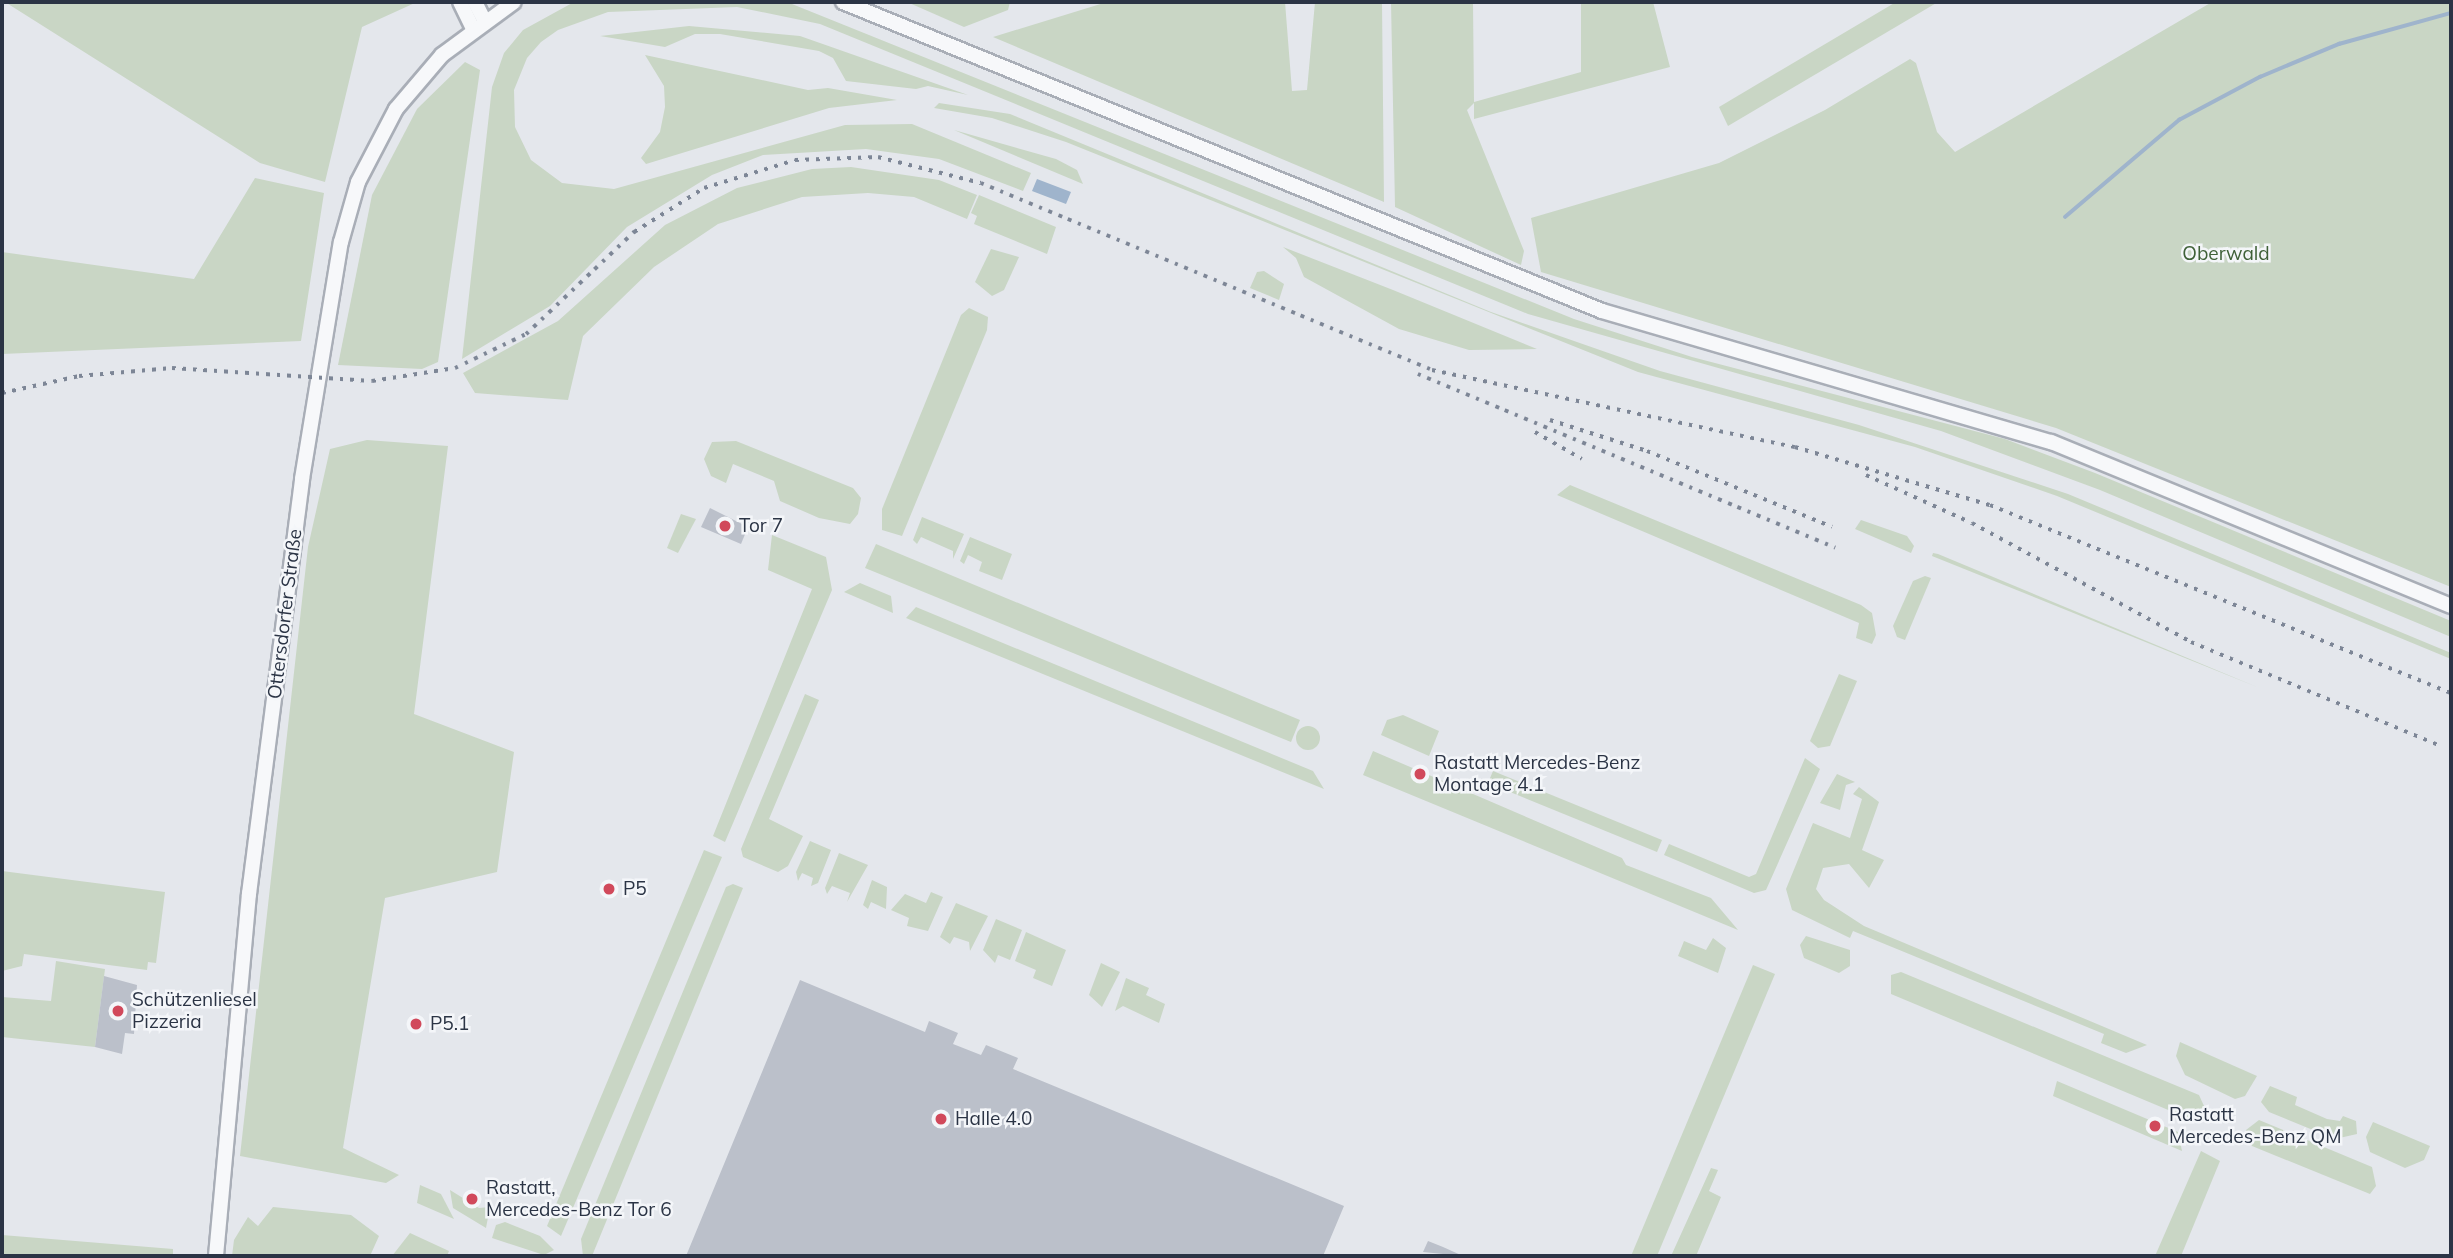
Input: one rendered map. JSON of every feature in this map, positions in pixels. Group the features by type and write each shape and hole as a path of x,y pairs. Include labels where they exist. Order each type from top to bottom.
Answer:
{"street":[{"path":"460,2 478,24"},
{"path":"475,2 478,24"},
{"name":"Ottersdorfer Straße","path":"215,1256 248,894 302,479 341,242 358,182 396,109 442,55 478,24 514,2"},
{"path":"843,2 1602,311 2028,433 2451,606"}],"green space":[{"path":"5,2 417,2 362,27 325,182 260,163"},
{"path":"574,2 787,2 1574,319 1692,357 2005,439 2095,473 2451,621 2451,637 2100,490 1941,431 1528,314 820,24 737,7 608,12 558,30 541,42 527,58 514,90 515,127 531,160 562,183 614,189 845,125 912,124 1031,173 1023,191 939,159 866,149 763,155 712,175 627,227 550,306 462,359 492,87 504,53 523,30"},
{"path":"907,2 1010,2 1008,10 964,27"},
{"path":"1107,2 1285,2 1292,91 1307,90 1315,2 1382,2 1384,202 993,37"},
{"path":"1391,2 1473,2 1474,102 1581,72 1581,2 1653,2 1670,67 1474,119 1474,103 1467,110 1524,251 1521,265 1395,207"},
{"path":"1896,2 1938,2 1728,126 1719,107"},
{"name":"Oberwald","path":"2212,2 2451,2 2451,587 2056,428 1541,272 1531,218 1719,163 1825,110 1910,59 1916,63 1937,132 1955,152"},
{"path":"689,26 800,36 968,95 928,86 916,89 846,81 833,58 819,51 720,34 695,34 665,47 600,36"},
{"path":"645,55 808,90 828,88 897,100 829,108 646,164 641,158 660,132 665,107 664,86"},
{"path":"465,62 480,70 438,362 422,369 338,365 372,195 417,109"},
{"path":"939,103 1010,114 1491,312 1660,371 1859,425 2068,494 2451,653 2451,659 2057,496 1915,447 1638,372 1066,142 992,118 934,108"},
{"path":"954,130 1056,159 1077,170 1083,184"},
{"path":"851,167 939,180 977,195 967,219 914,197 868,193 802,197 718,224 654,267 583,336 568,400 475,393 463,373 558,321 665,225 737,188 812,169"},
{"path":"255,178 324,193 301,341 2,354 2,252 194,279"},
{"path":"979,195 1056,227 1047,254 974,224 977,216 971,213"},
{"path":"1283,247 1537,349 1469,350 1399,329 1304,277 1296,258"},
{"path":"991,249 1019,257 1004,290 992,296 975,282"},
{"path":"1264,271 1284,284 1279,300 1250,288 1257,272"},
{"path":"969,308 988,317 987,330 902,536 882,530 882,509 961,315"},
{"path":"367,440 448,446 414,714 514,752 497,872 385,898 343,1148 399,1175 386,1183 240,1156 308,547 330,449"},
{"path":"736,441 853,488 861,498 858,514 850,524 819,518 780,501 774,481 733,464 726,483 711,476 704,459 712,442"},
{"path":"1570,485 1861,605 1872,613 1876,635 1872,644 1856,638 1859,623 1557,495"},
{"path":"681,514 696,519 678,553 667,548"},
{"path":"922,517 964,534 953,559 953,551 921,537 917,544 913,540"},
{"path":"1861,520 1907,536 1914,546 1911,553 1855,529"},
{"path":"772,535 826,557 832,590 725,842 713,836 812,589 768,570"},
{"path":"970,537 1012,554 1002,580 979,571 982,562 968,555 964,564 960,561"},
{"path":"876,544 1300,720 1291,742 865,568"},
{"path":"1933,553 1938,554 2257,687 1932,556"},
{"path":"1925,576 1931,578 1905,640 1897,637 1893,626 1913,581"},
{"path":"860,583 891,596 893,613 844,592"},
{"path":"916,607 1313,771 1324,789 906,618"},
{"path":"1839,674 1857,681 1830,746 1818,748 1810,741"},
{"path":"805,694 819,700 769,819 803,836 788,866 778,872 743,857 741,849"},
{"path":"1403,715 1439,731 1429,756 1381,735 1387,720"},
{"path":"1303,726 1313,726 1320,733 1320,743 1313,750 1303,750 1296,743 1296,733"},
{"path":"1373,751 1622,858 1626,865 1711,898 1738,930 1363,775"},
{"path":"1805,758 1820,769 1766,890 1754,893 1664,855 1669,844 1749,877 1756,874"},
{"path":"1493,771 1662,840 1657,852 1488,783"},
{"path":"1837,774 1855,782 1846,785 1840,810 1820,803"},
{"path":"1859,787 1879,802 1862,850 1884,860 1869,888 1849,864 1823,868 1816,889 1824,900 1864,926 2147,1045 2126,1053 2101,1043 2104,1034 1853,931 1850,938 1792,910 1786,889 1813,823 1850,838 1862,799 1853,794"},
{"path":"810,841 831,850 818,883 811,886 813,878 802,873 798,881 796,872"},
{"path":"704,850 722,857 561,1236 547,1226"},
{"path":"839,853 868,865 847,902 850,893 832,886 827,894 825,888"},
{"path":"2,871 165,892 156,963 148,962 147,970 24,954 22,966 2,971"},
{"path":"872,880 887,887 886,909 871,902 868,909 863,905"},
{"path":"733,884 743,888 592,1256 583,1256 581,1239 726,887"},
{"path":"931,892 943,897 928,931 907,926 909,918 891,910 905,894 926,903"},
{"path":"956,903 988,916 970,951 969,942 954,937 950,944 940,937"},
{"path":"996,919 1022,930 1010,960 998,955 995,963 983,950"},
{"path":"1026,932 1066,950 1052,986 1033,978 1036,970 1015,961"},
{"path":"1806,936 1850,950 1850,966 1839,973 1804,958 1800,945"},
{"path":"1713,938 1726,948 1718,973 1678,956 1684,941 1706,950"},
{"path":"56,961 105,969 95,1047 2,1037 2,997 51,1001"},
{"path":"1101,963 1120,972 1102,1007 1089,995"},
{"path":"1753,965 1775,974 1657,1256 1631,1256"},
{"path":"1901,972 2199,1095 2204,1106 2197,1117 2185,1117 1891,994 1891,975"},
{"path":"1126,978 1149,988 1146,995 1165,1004 1159,1023 1123,1006 1115,1011"},
{"path":"2180,1042 2257,1076 2245,1096 2235,1099 2185,1075 2176,1056"},
{"path":"2057,1081 2178,1132 2182,1151 2053,1096"},
{"path":"2270,1086 2297,1097 2295,1105 2327,1119 2340,1121 2343,1116 2356,1121 2357,1134 2335,1139 2269,1112 2261,1102"},
{"path":"2259,1120 2372,1167 2376,1186 2370,1194 2252,1146 2246,1130"},
{"path":"2373,1122 2430,1146 2424,1160 2405,1168 2370,1152 2366,1137"},
{"path":"2201,1151 2220,1161 2181,1256 2155,1256"},
{"path":"1711,1168 1718,1170 1709,1191 1721,1197 1696,1256 1671,1256"},
{"path":"420,1185 441,1194 454,1219 417,1203"},
{"path":"450,1190 479,1208 490,1207 486,1228 453,1208"},
{"path":"273,1207 351,1215 379,1236 370,1256 232,1256 234,1240 248,1217 258,1226"},
{"path":"505,1222 540,1236 554,1250 544,1255 492,1238 496,1225"},
{"path":"410,1233 449,1251 447,1256 392,1256"},
{"path":"2,1235 173,1249 173,1256 2,1256"}],"water":[{"path":"1037,179 1071,192 1066,204 1032,191"}],"building":[{"name":"Tor 7","path":"710,508 748,527 741,544 701,527"},
{"name":"Schützenliesel Pizzeria","path":"104,976 137,985 134,1034 125,1033 122,1054 95,1047"},
{"name":"Halle 4.0","path":"800,980 925,1032 929,1021 958,1033 953,1044 981,1055 986,1045 1018,1058 1013,1069 1344,1206 1323,1256 686,1256"},
{"path":"1428,1241 1443,1247 1463,1256 1423,1252"}],"waterway":[{"path":"2065,217 2179,120 2260,77 2339,44 2451,13"}],"railway":[{"path":"2,393 79,376 172,368 372,381 455,368 526,334 634,232 704,188 795,160 878,157 981,183 1432,370 1795,447 1990,505 2451,693"},
{"path":"1418,374 1835,548"},
{"path":"1550,420 1647,451 1832,527"},
{"path":"1535,432 1582,459"},
{"path":"1866,475 1972,523 2191,642 2438,745"}],"place":[{"name":"Tor 7","path":"725,526"},
{"name":"Rastatt Mercedes-Benz Montage 4.1","path":"1420,774"},
{"name":"P5","path":"609,889"},
{"name":"Schützenliesel Pizzeria","path":"118,1011"},
{"name":"P5.1","path":"416,1024"},
{"name":"Halle 4.0","path":"941,1119"},
{"name":"Rastatt Mercedes-Benz QM","path":"2155,1126"},
{"name":"Rastatt, Mercedes-Benz Tor 6","path":"472,1199"}]}
